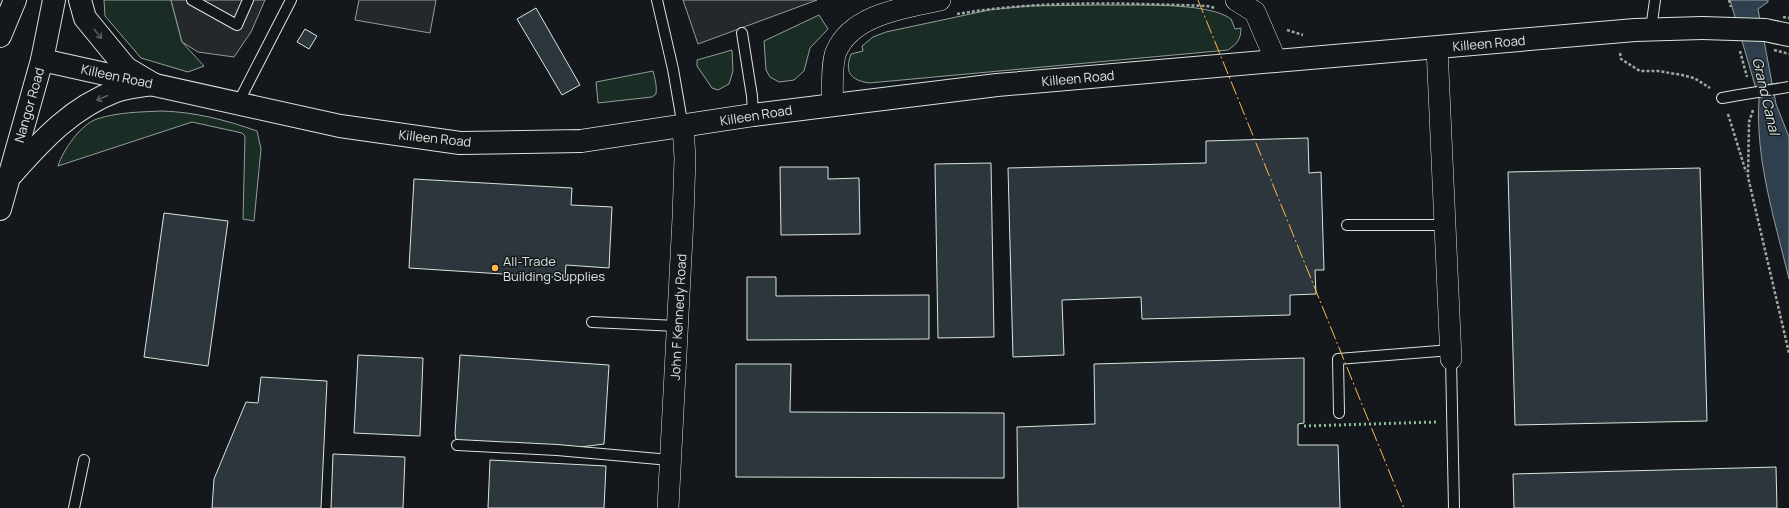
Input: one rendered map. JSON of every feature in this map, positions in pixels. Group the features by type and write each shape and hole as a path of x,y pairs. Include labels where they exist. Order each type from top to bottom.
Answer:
{"street":[{"path":"0,36 16,0"},
{"name":"Nangor Road","path":"0,209 42,60 54,0"},
{"path":"80,0 85,18 126,68 153,84"},
{"path":"1229,6 1255,12 1276,61"},
{"path":"832,104 836,52 850,32 875,17 945,8"},
{"name":"Killeen Road","path":"42,60 340,126 460,143 581,142 832,104 997,85 1651,29 1702,28 1764,30 1789,35"},
{"path":"1437,47 1451,355"},
{"path":"9,178 45,137 84,106 118,91 153,84"},
{"name":"John F Kennedy Road","path":"668,508 683,218 683,127"}],"lane":[{"path":"192,0 237,25 248,0"},
{"path":"238,103 291,0"},
{"path":"657,0 674,69 683,127"},
{"path":"1651,29 1655,0"},
{"path":"742,33 752,96 753,115"},
{"path":"1722,98 1789,87"},
{"path":"1347,225 1445,224"},
{"path":"592,322 677,326"},
{"path":"1339,413 1338,358 1451,355 1454,508"},
{"path":"457,445 557,450 670,460"},
{"path":"74,508 84,460"}],"path":[{"path":"945,8 995,7 1034,4 1229,6"},
{"path":"1619,49 1621,59 1640,72 1658,71 1694,78 1722,98 1732,123 1748,177 1789,353"}],"green space":[{"path":"104,0 171,0 182,42 204,66 188,72 141,58 105,16"},
{"path":"1149,5 1205,9 1220,13 1231,19 1235,29 1241,28 1240,35 1234,46 1228,50 869,83 854,78 849,71 848,66 851,54 863,51 862,46 873,37 886,32 989,10 1027,6"},
{"path":"819,15 828,29 810,48 804,71 794,80 779,82 770,77 766,70 764,41"},
{"path":"732,50 733,71 729,84 718,90 712,88 697,66 697,60"},
{"path":"653,71 656,82 656,94 652,97 598,103 596,82"},
{"path":"162,111 210,117 257,131 261,149 254,221 243,219 245,136 242,133 192,122 58,166 73,138 91,122 97,119 121,114"}],"shaded area":[{"path":"171,0 265,0 251,32 234,57 198,52 182,42"},
{"path":"359,0 436,0 430,33 355,20"},
{"path":"683,0 817,0 698,44"}],"water":[{"name":"Grand Canal","path":"1730,0 1768,0 1768,2 1758,9 1776,104 1789,137 1789,279 1772,212 1763,167 1760,144 1759,99"}],"building":[{"path":"536,8 580,85 562,95 517,19"},
{"path":"305,29 317,36 309,49 297,42"},
{"path":"1308,138 1309,173 1321,172 1324,270 1315,270 1316,294 1290,295 1290,315 1142,319 1141,297 1062,300 1064,355 1013,357 1008,168 1206,163 1206,141"},
{"path":"991,163 994,337 938,338 935,164"},
{"path":"780,167 828,167 828,179 859,178 860,234 781,235"},
{"path":"1700,168 1707,421 1515,425 1508,172"},
{"path":"414,179 572,188 571,205 612,207 609,268 566,265 565,278 409,268"},
{"path":"164,213 228,221 208,366 144,357"},
{"path":"747,277 776,277 776,296 929,295 929,339 747,340"},
{"path":"358,355 423,358 420,436 354,433"},
{"path":"460,355 609,365 604,444 557,450 457,445 455,434"},
{"path":"1304,358 1304,423 1298,424 1298,445 1338,445 1340,508 1018,508 1017,427 1095,424 1094,364"},
{"path":"736,364 791,364 790,412 1004,413 1004,478 736,477"},
{"path":"261,377 327,381 321,508 212,508 214,479 246,402 258,403"},
{"path":"333,454 405,457 403,508 331,508"},
{"path":"490,460 606,466 604,508 488,508"},
{"path":"1776,467 1777,508 1514,508 1513,474"}],"hedge":[{"path":"1304,426 1436,422"}],"power":[{"path":"1198,0 1404,508"}],"place":[{"name":"All-Trade Building Supplies","path":"495,268"}]}
